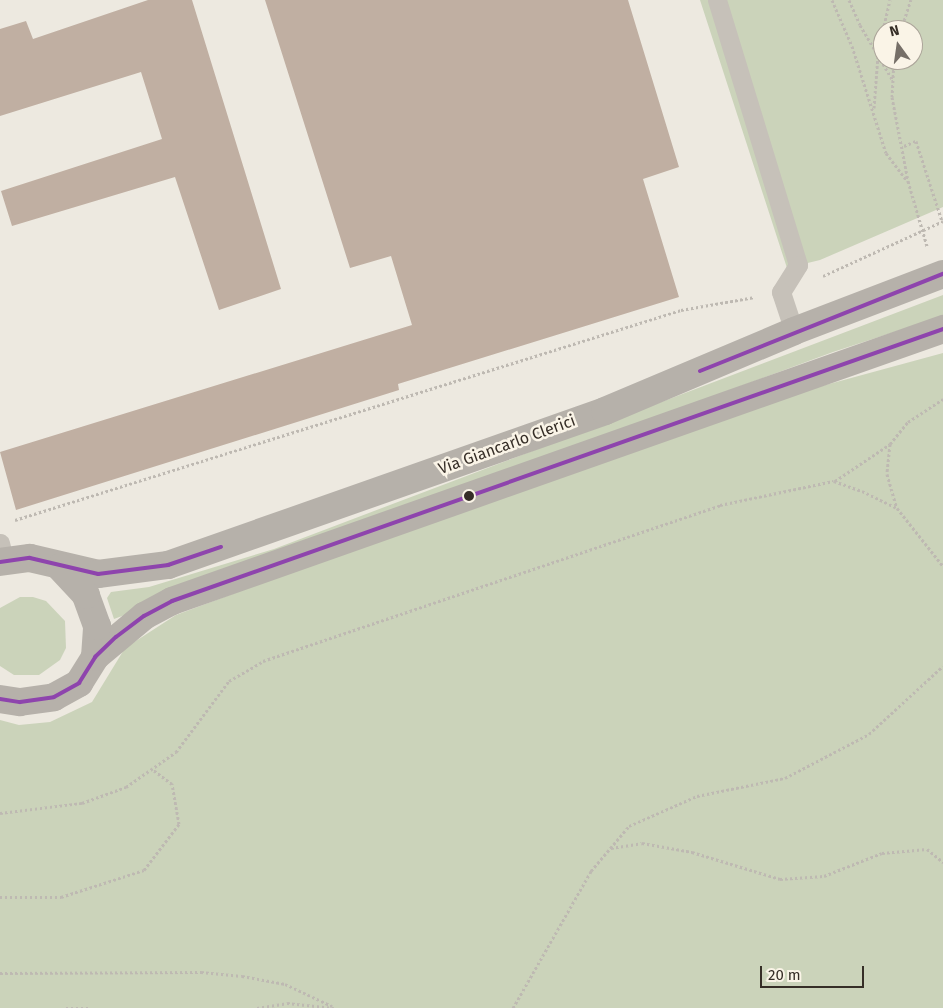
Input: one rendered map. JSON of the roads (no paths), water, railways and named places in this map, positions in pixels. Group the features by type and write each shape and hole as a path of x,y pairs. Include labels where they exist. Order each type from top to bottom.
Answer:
{"street":[{"name":"Via Giancarlo Clerici","path":"2,555 30,558 60,567 98,574 168,566 605,411 794,331 936,264"},
{"path":"0,699 20,702 54,697 79,683 95,657 144,616 172,601 943,329"},
{"path":"60,567 86,595 97,626 95,657"}],"lane":[{"path":"717,0 798,265 781,292 794,331"}]}
